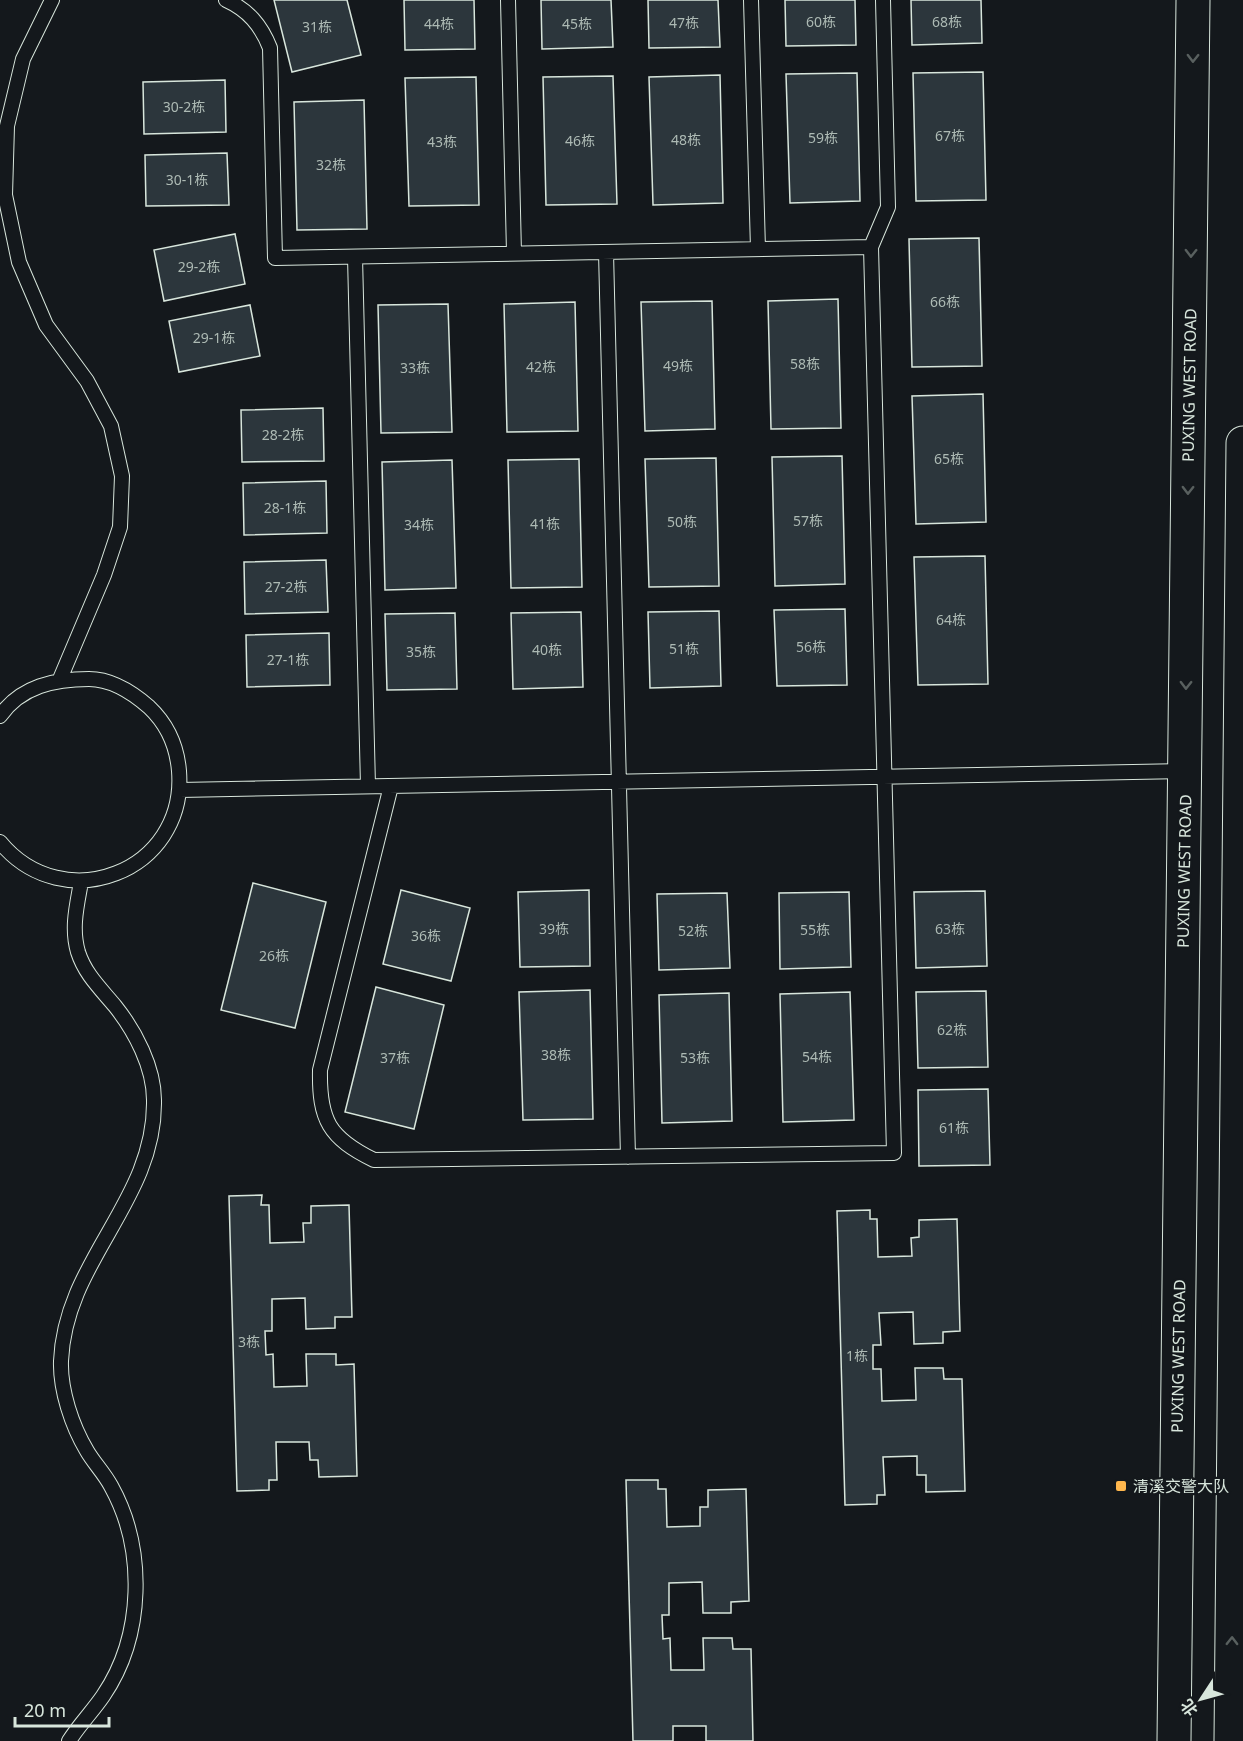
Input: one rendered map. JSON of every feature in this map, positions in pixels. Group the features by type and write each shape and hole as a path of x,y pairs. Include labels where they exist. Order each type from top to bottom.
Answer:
{"highway":[{"name":"PUXING WEST ROAD","path":"1174,1741 1193,0"},
{"path":"1231,1741 1243,443"}],"lane":[{"path":"52,0 23,59 7,126 5,195 19,262 46,325 87,381 111,426 122,476 120,527 104,575 60,679"},
{"path":"226,0 235,4 258,23 270,48 275,258 871,247"},
{"path":"507,0 514,253"},
{"path":"751,0 758,249"},
{"path":"391,786 320,1070 319,1099 329,1126 348,1148 374,1160 894,1153 871,247 888,207 883,0"},
{"path":"606,252 628,1157"},
{"path":"355,257 368,786"},
{"path":"0,716 5,708 30,689 60,679 97,679 132,693 160,718 177,752 180,790 171,825 148,855 117,874 81,882 45,876 13,858 0,842"},
{"path":"180,790 1185,771"},
{"path":"81,882 74,917 78,951 93,981 116,1007 142,1049 154,1098 150,1148 131,1194 83,1276 66,1318 61,1363 68,1408 86,1450 111,1486 128,1527 136,1570 134,1614 123,1657 104,1696 72,1735 84,1741"}],"building":[{"path":"274,0 347,0 361,55 292,72"},
{"path":"404,0 474,0 475,49 405,50"},
{"path":"541,0 611,0 613,47 542,49"},
{"path":"648,0 718,0 720,47 649,48"},
{"path":"785,0 855,0 856,45 786,46"},
{"path":"911,0 981,0 982,43 912,45"},
{"path":"983,72 986,200 916,201 913,73"},
{"path":"857,73 860,201 790,203 786,74"},
{"path":"720,75 723,203 653,205 649,77"},
{"path":"613,76 617,204 546,205 543,77"},
{"path":"476,77 479,205 409,206 405,78"},
{"path":"225,80 226,132 144,134 143,82"},
{"path":"364,100 367,229 297,230 294,102"},
{"path":"227,153 229,205 146,206 145,155"},
{"path":"235,234 245,284 164,301 154,250"},
{"path":"979,238 982,366 912,367 909,239"},
{"path":"838,299 841,428 771,429 768,301"},
{"path":"712,301 715,429 645,431 641,302"},
{"path":"575,302 578,431 507,432 504,304"},
{"path":"448,304 452,432 381,433 378,305"},
{"path":"250,305 260,356 179,372 169,321"},
{"path":"983,394 986,522 916,524 912,396"},
{"path":"323,408 324,461 242,462 241,410"},
{"path":"842,456 845,584 775,586 772,457"},
{"path":"716,458 719,586 649,587 645,459"},
{"path":"579,459 582,587 511,588 508,460"},
{"path":"452,460 456,588 385,590 382,462"},
{"path":"326,481 327,533 244,535 243,483"},
{"path":"985,556 988,684 918,685 914,557"},
{"path":"326,560 328,612 245,614 244,562"},
{"path":"845,609 847,685 777,686 774,610"},
{"path":"719,611 721,686 650,688 648,612"},
{"path":"581,612 583,687 513,689 511,613"},
{"path":"455,613 457,689 387,690 385,614"},
{"path":"329,633 330,685 247,687 246,635"},
{"path":"253,883 326,902 295,1028 221,1010"},
{"path":"401,890 470,908 451,981 383,964"},
{"path":"589,890 590,966 520,967 518,892"},
{"path":"985,891 987,966 916,968 914,892"},
{"path":"849,892 851,967 780,969 779,893"},
{"path":"727,893 730,968 659,970 657,894"},
{"path":"376,987 444,1005 414,1129 345,1112"},
{"path":"590,990 593,1119 523,1120 519,992"},
{"path":"986,991 988,1067 918,1068 916,992"},
{"path":"850,992 854,1120 783,1122 780,994"},
{"path":"729,993 732,1121 662,1123 659,995"},
{"path":"988,1089 990,1165 919,1166 918,1090"},
{"path":"262,1195 261,1205 269,1205 270,1243 304,1242 303,1223 311,1223 311,1206 349,1205 352,1317 335,1317 335,1328 306,1329 305,1298 272,1299 272,1331 265,1331 266,1355 273,1354 274,1387 307,1386 306,1354 336,1354 336,1365 354,1364 357,1476 319,1477 318,1460 310,1460 309,1442 276,1442 277,1480 269,1480 269,1490 237,1491 229,1196"},
{"path":"870,1210 870,1219 877,1219 878,1257 912,1256 911,1238 919,1237 919,1220 957,1219 960,1331 943,1332 943,1343 914,1344 913,1312 879,1313 881,1345 873,1345 873,1369 881,1369 882,1401 916,1400 915,1368 943,1368 944,1379 962,1379 965,1491 926,1492 926,1475 917,1475 917,1456 883,1457 885,1495 877,1495 877,1504 845,1505 837,1211"},
{"path":"626,1480 658,1480 658,1489 666,1489 667,1527 700,1526 700,1507 708,1507 708,1490 746,1489 749,1601 731,1602 731,1613 703,1613 702,1582 669,1583 669,1615 662,1615 663,1639 670,1638 671,1670 704,1670 703,1638 732,1638 733,1649 751,1649 753,1741 706,1741 706,1726 673,1726 673,1741 633,1741"}],"place":[{"name":"清溪交警大队","path":"1121,1486"}]}
